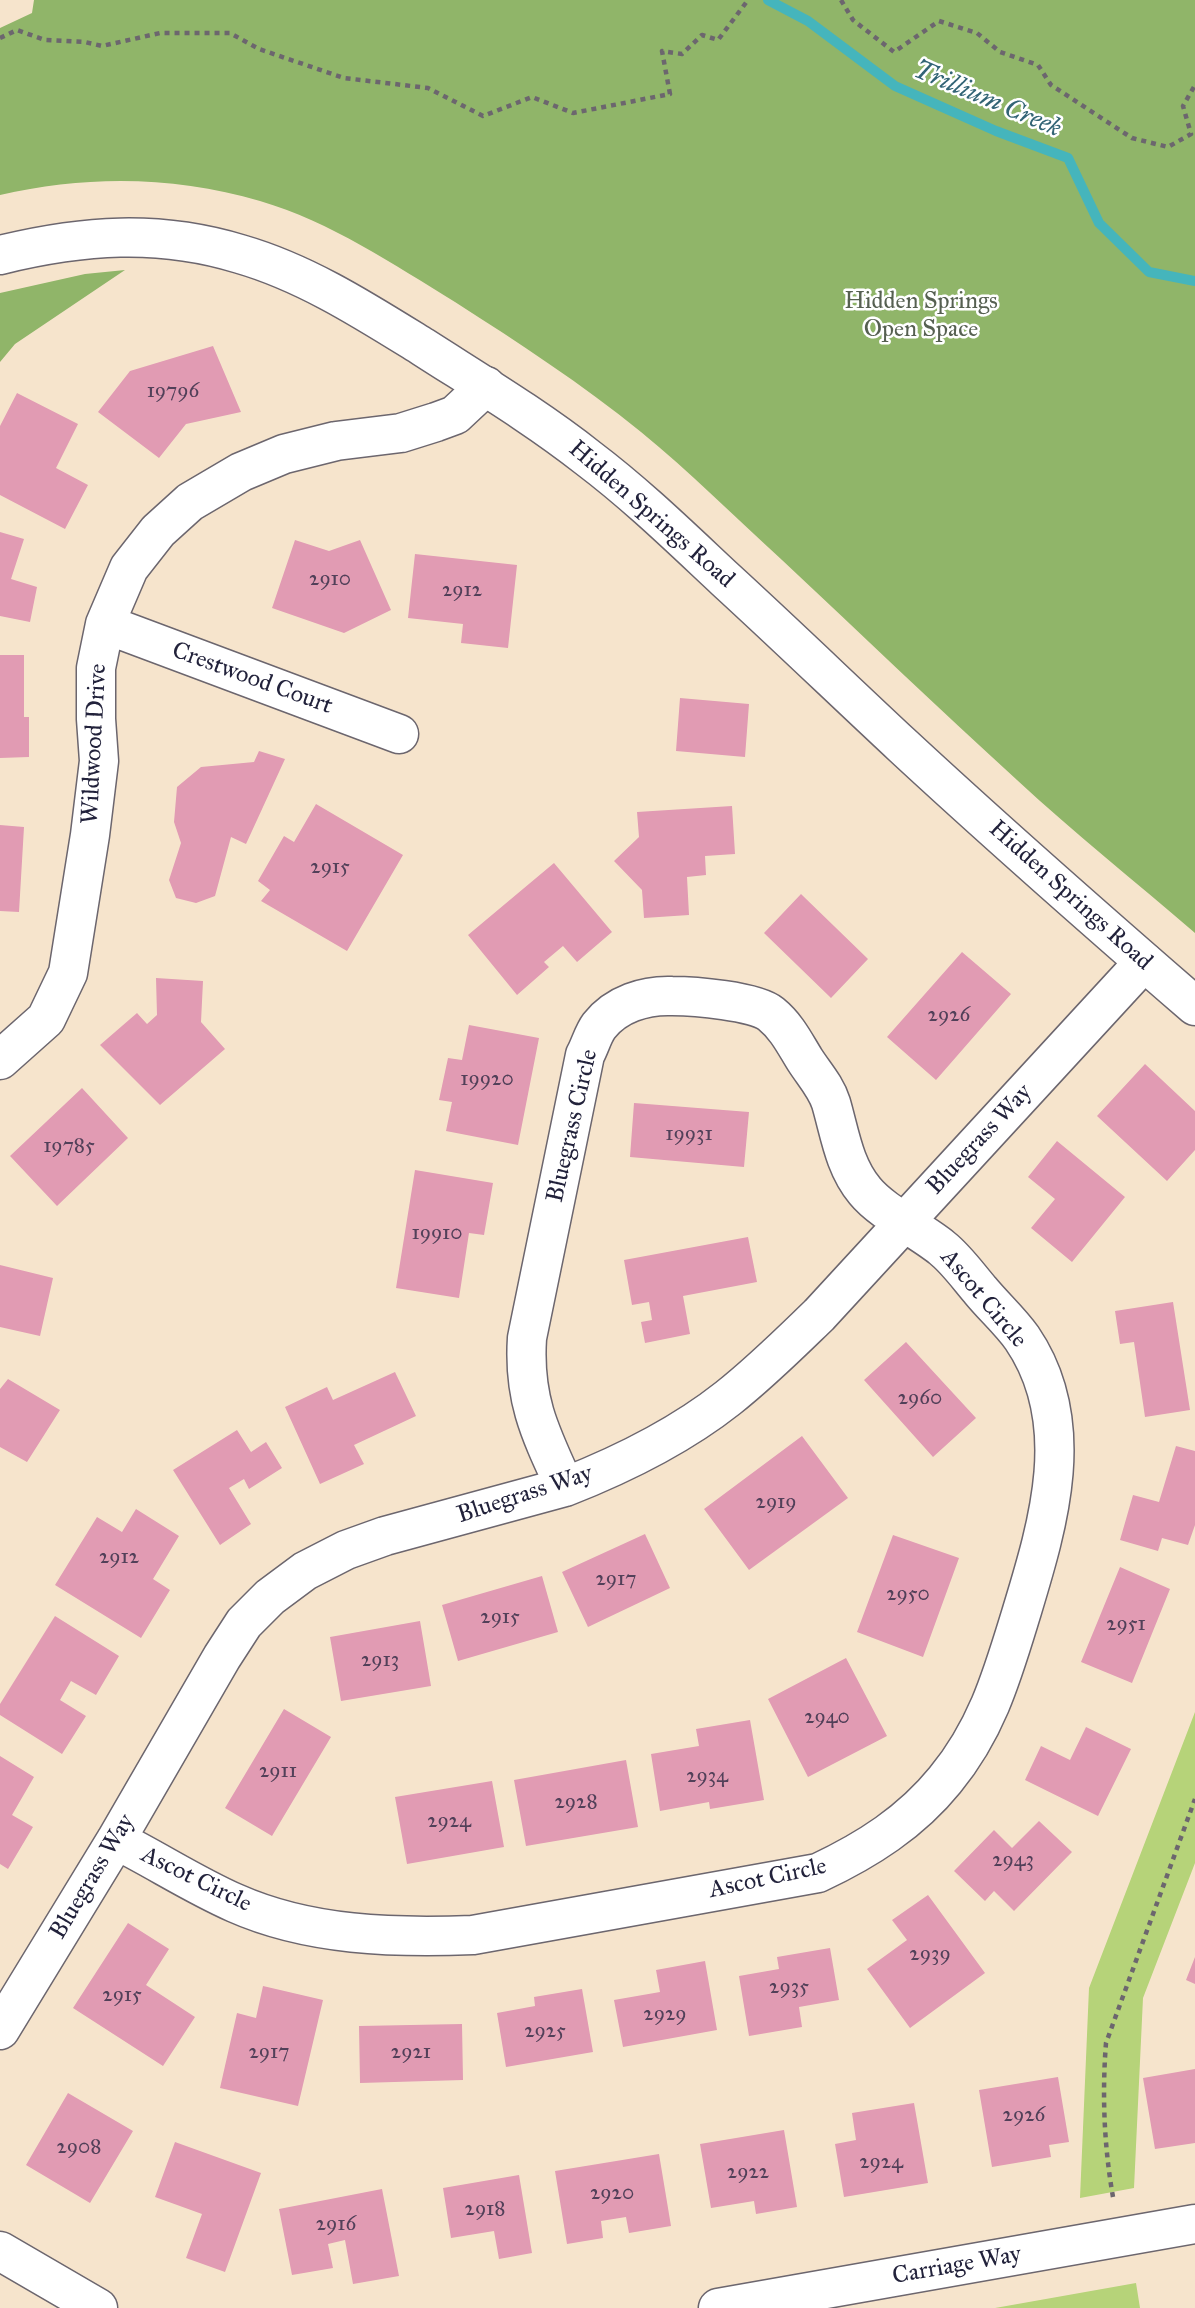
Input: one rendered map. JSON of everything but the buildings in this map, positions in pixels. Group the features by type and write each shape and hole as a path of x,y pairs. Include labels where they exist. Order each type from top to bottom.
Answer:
{"street":[{"name":"Hidden Springs Road","path":"0,255 62,242 121,236 177,241 238,253 290,273 338,296 486,386 590,459 660,518 954,793 1195,1006"},
{"name":"Wildwood Drive","path":"0,1060 46,1018 68,974 99,761 96,668 105,624 129,568 158,531 190,502 241,472 284,454 336,442 401,433 454,415 486,386"},
{"name":"Crestwood Court","path":"105,624 399,734"},
{"name":"Bluegrass Way","path":"0,2030 116,1840 222,1657 244,1623 270,1597 305,1571 346,1550 385,1536 589,1478 683,1429 728,1398 811,1323 1144,962"},
{"name":"Bluegrass Circle","path":"565,1487 545,1447 530,1402 526,1381 527,1338 585,1055 598,1027 617,1009 641,999 664,995 745,1004 769,1012 791,1035 828,1094 848,1167 867,1194 905,1222"},
{"name":"Ascot Circle","path":"116,1840 235,1903 283,1920 373,1935 415,1938 473,1936 818,1873 853,1857 886,1836 917,1811 964,1756 998,1692 1045,1532 1054,1471 1054,1429 1045,1391 1022,1338 945,1250 905,1222"},
{"name":"Carriage Way","path":"718,2308 1195,2224"},
{"path":"0,2251 98,2308"}],"path":[{"path":"841,0 853,20 894,52 939,21 977,33 1000,52 1038,65 1051,85 1132,138 1168,147 1191,134 1183,106 1195,85"},
{"path":"0,38 17,30 46,40 85,42 102,46 160,33 230,33 259,49 344,78 429,88 483,116 532,97 573,113 670,94 662,51 682,54 702,35 718,40 747,2"},
{"path":"1114,2197 1105,2122 1103,2082 1106,2043 1195,1799"}],"green space":[{"name":"Hidden Springs Open Space","path":"34,0 1195,0 1195,933 1039,800 659,447 550,364 408,273 312,220 260,201 228,193 131,181 65,184 0,195 0,28 32,13"},
{"path":"125,270 15,344 0,362 0,293 85,274"},
{"path":"1195,1712 1195,1863 1143,1998 1134,2188 1080,2198 1089,1988"},
{"path":"1136,2283 1140,2308 995,2308"}],"waterway":[{"name":"Trillium Creek","path":"768,0 808,21 895,86 996,131 1068,158 1099,223 1149,272 1195,281"}]}
